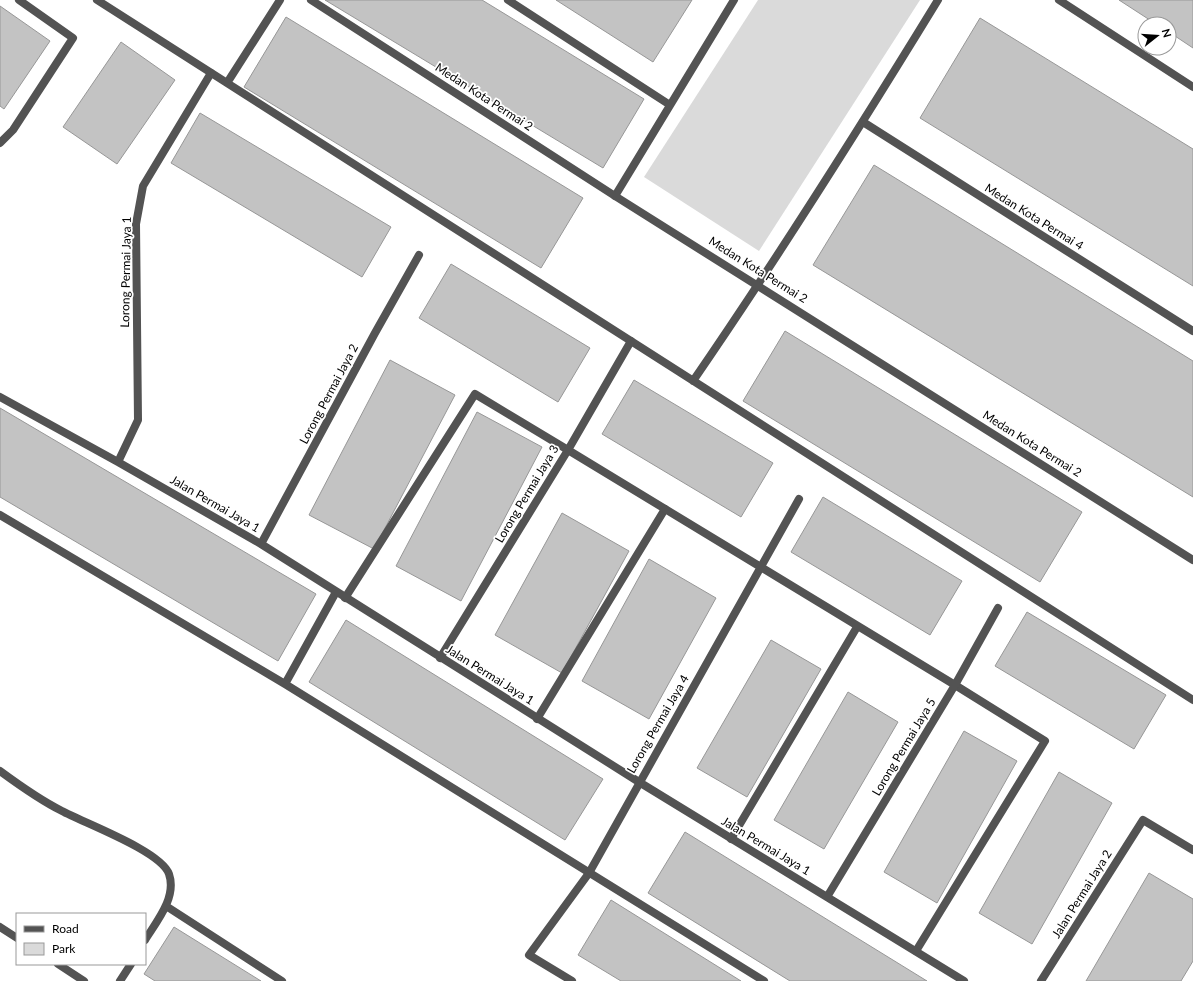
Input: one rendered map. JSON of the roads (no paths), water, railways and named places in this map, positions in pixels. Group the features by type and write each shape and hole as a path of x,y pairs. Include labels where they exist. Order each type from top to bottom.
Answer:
{"street":[{"path":"0,143 13,130 73,38 19,0"},
{"path":"97,0 1193,700"},
{"path":"227,83 280,0"},
{"name":"Medan Kota Permai 2","path":"311,0 615,196 759,285 1193,560"},
{"path":"508,0 670,104"},
{"path":"615,196 734,0"},
{"path":"693,381 759,285 863,122 938,0"},
{"path":"1059,0 1193,87"},
{"name":"Lorong Permai Jaya 1","path":"118,462 138,420 136,224 143,186 211,73"},
{"name":"Medan Kota Permai 4","path":"863,122 1193,332"},
{"name":"Lorong Permai Jaya 2","path":"261,544 375,333 420,255"},
{"name":"Lorong Permai Jaya 3","path":"440,658 568,450 631,341"},
{"path":"345,598 475,394 857,627 955,685 1045,741 916,951"},
{"name":"Jalan Permai Jaya 1","path":"0,397 118,462 261,544 639,782 964,981"},
{"name":"Lorong Permai Jaya 4","path":"572,981 529,955 589,873 799,499"},
{"path":"537,718 665,509"},
{"path":"0,515 285,684 764,981"},
{"path":"285,684 336,592"},
{"name":"Lorong Permai Jaya 5","path":"827,897 955,685 998,608"},
{"path":"731,839 857,627"},
{"path":"0,771 60,810 140,848 160,861 168,872 171,885 166,906 146,938"},
{"name":"Jalan Permai Jaya 2","path":"1042,981 1143,820 1193,850"},
{"path":"166,906 282,981"},
{"path":"0,927 16,937"},
{"path":"60,965 84,981"},
{"path":"120,981 129,965"}]}
